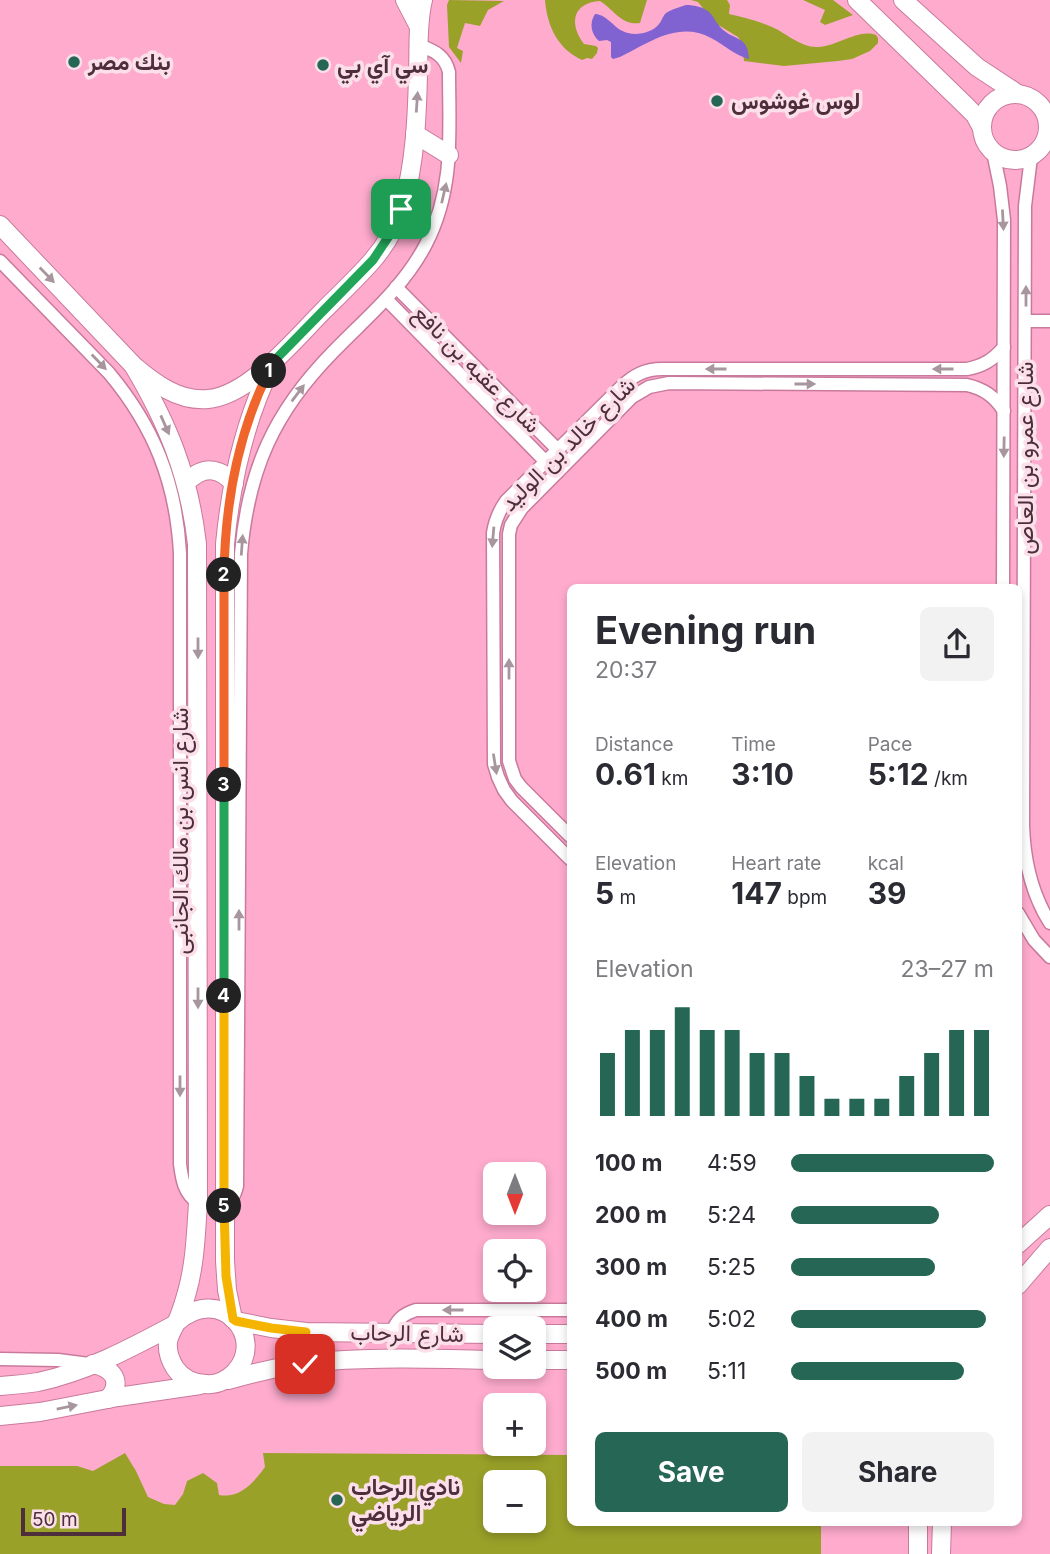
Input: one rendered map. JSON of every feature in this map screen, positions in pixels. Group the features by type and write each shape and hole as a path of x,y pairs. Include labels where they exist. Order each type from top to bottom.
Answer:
{"street":[{"path":"224,1203 230,1201 237,1186 241,554 244,523 248,501 264,452 276,426 306,382 331,353 396,288 418,259 434,227 448,178 449,72 441,56 419,36 405,0"},
{"path":"0,225 149,379 187,398 208,400 227,395 244,386 274,361 373,260 389,236 410,181 423,0"},
{"path":"419,36 433,0"},
{"path":"857,0 966,106 982,128"},
{"path":"903,0 977,67 1018,94"},
{"path":"1018,94 1044,103 1049,122 1048,134 1042,148 1021,160 1011,160 1002,158 987,145 983,137 983,117 996,99 1018,94"},
{"path":"415,134 449,155"},
{"name":"شارع عمرو بن العاص","path":"1042,148 1025,206 1024,848 1035,894 1050,923"},
{"name":"شارع عمرو بن العاص","path":"993,152 1004,220 1003,583"},
{"name":"شارع انس بن مالك الجانبى","path":"0,261 109,373 139,412 161,456 175,504 180,553 180,1164 184,1189 198,1203"},
{"name":"شارع عقبه بن نافع","path":"396,288 558,450"},
{"name":"شارع عقبه بن نافع","path":"386,299 546,462"},
{"path":"1026,321 1050,321"},
{"name":"شارع خالد بن الوليد","path":"567,856 512,801 504,790 494,764 492,554 495,521 506,500 629,379 652,369 967,369 988,362 1004,347"},
{"path":"0,1416 214,1384 232,1376 239,1368 245,1349 245,1339 235,1320 227,1290 225,1261 225,535 245,433 274,361"},
{"path":"133,365 158,410 186,483 197,544 198,1203 193,1261 187,1292 168,1344 172,1363 178,1372 194,1383 204,1385"},
{"name":"شارع خالد بن الوليد","path":"567,833 515,779 509,761 509,534 522,508 632,397 649,387 669,383 967,385 989,393 1004,411"},
{"path":"186,483 201,471 211,470 220,472 234,484"},
{"path":"1003,550 1014,554 1025,550"},
{"path":"1003,583 1008,575 1020,575 1025,579"},
{"path":"493,633 509,634"},
{"path":"533,821 545,810"},
{"path":"1022,920 1034,940 1050,957"},
{"path":"1022,1240 1050,1215"},
{"path":"1022,1280 1050,1248"},
{"path":"193,1261 209,1271 221,1266 225,1261"},
{"path":"0,1385 41,1381 75,1372 143,1342 194,1310 215,1309 225,1312 235,1320"},
{"path":"392,1334 394,1325 400,1318 415,1310 567,1310"},
{"name":"شارع الرحاب","path":"235,1320 306,1332 483,1334"},
{"path":"305,1364 300,1358 298,1344 306,1332"},
{"path":"546,1334 567,1334"},
{"path":"0,1359 58,1360 93,1364 107,1369 115,1382 114,1391 108,1399"},
{"name":"شارع الرحاب","path":"223,1381 326,1361 483,1360"},
{"path":"546,1360 567,1360"},
{"path":"918,1526 918,1554"},
{"path":"941,1554 942,1526"}],"shaded area":[{"path":"449,0 504,1 488,10 480,26 465,23 457,48 463,51 461,63 449,47"},
{"path":"545,0 647,0 640,23 628,22 600,1 579,10 575,22 579,36 584,44 598,48 592,59 582,60 566,50 555,36 548,19"},
{"path":"691,0 727,0 730,5 729,14 767,25 811,46 824,46 862,34 876,35 878,43 870,51 852,59 838,61 784,66 744,61 742,43 738,37 715,23 698,2"},
{"path":"803,0 833,0 853,15 825,25 820,22 825,10"},
{"path":"686,5 709,12 721,28 743,42 749,59 711,38 687,31 653,40 613,59 611,42 599,41 593,32 592,21 595,14 604,17 623,31 641,34 656,27 667,13"},
{"name":"نادي الرحاب الرياضي","path":"125,1453 148,1497 164,1504 175,1505 183,1494 187,1481 203,1473 217,1483 219,1495 227,1496 240,1492 251,1484 265,1467 263,1453 567,1455 567,1526 821,1526 821,1554 0,1554 0,1466 77,1466 93,1471"}],"place":[{"name":"بنك مصر","path":"74,62"},
{"name":"سي آي بي","path":"323,65"},
{"name":"لوس غوشوس","path":"717,101"},
{"name":"نادي الرحاب الرياضي","path":"337,1500"}],"route":[{"path":"305,1364 300,1358 298,1344 306,1332 236,1321 233,1319 227,1290 224,1203 224,586 227,516 245,433 274,361 373,260 389,236 401,209"}]}
